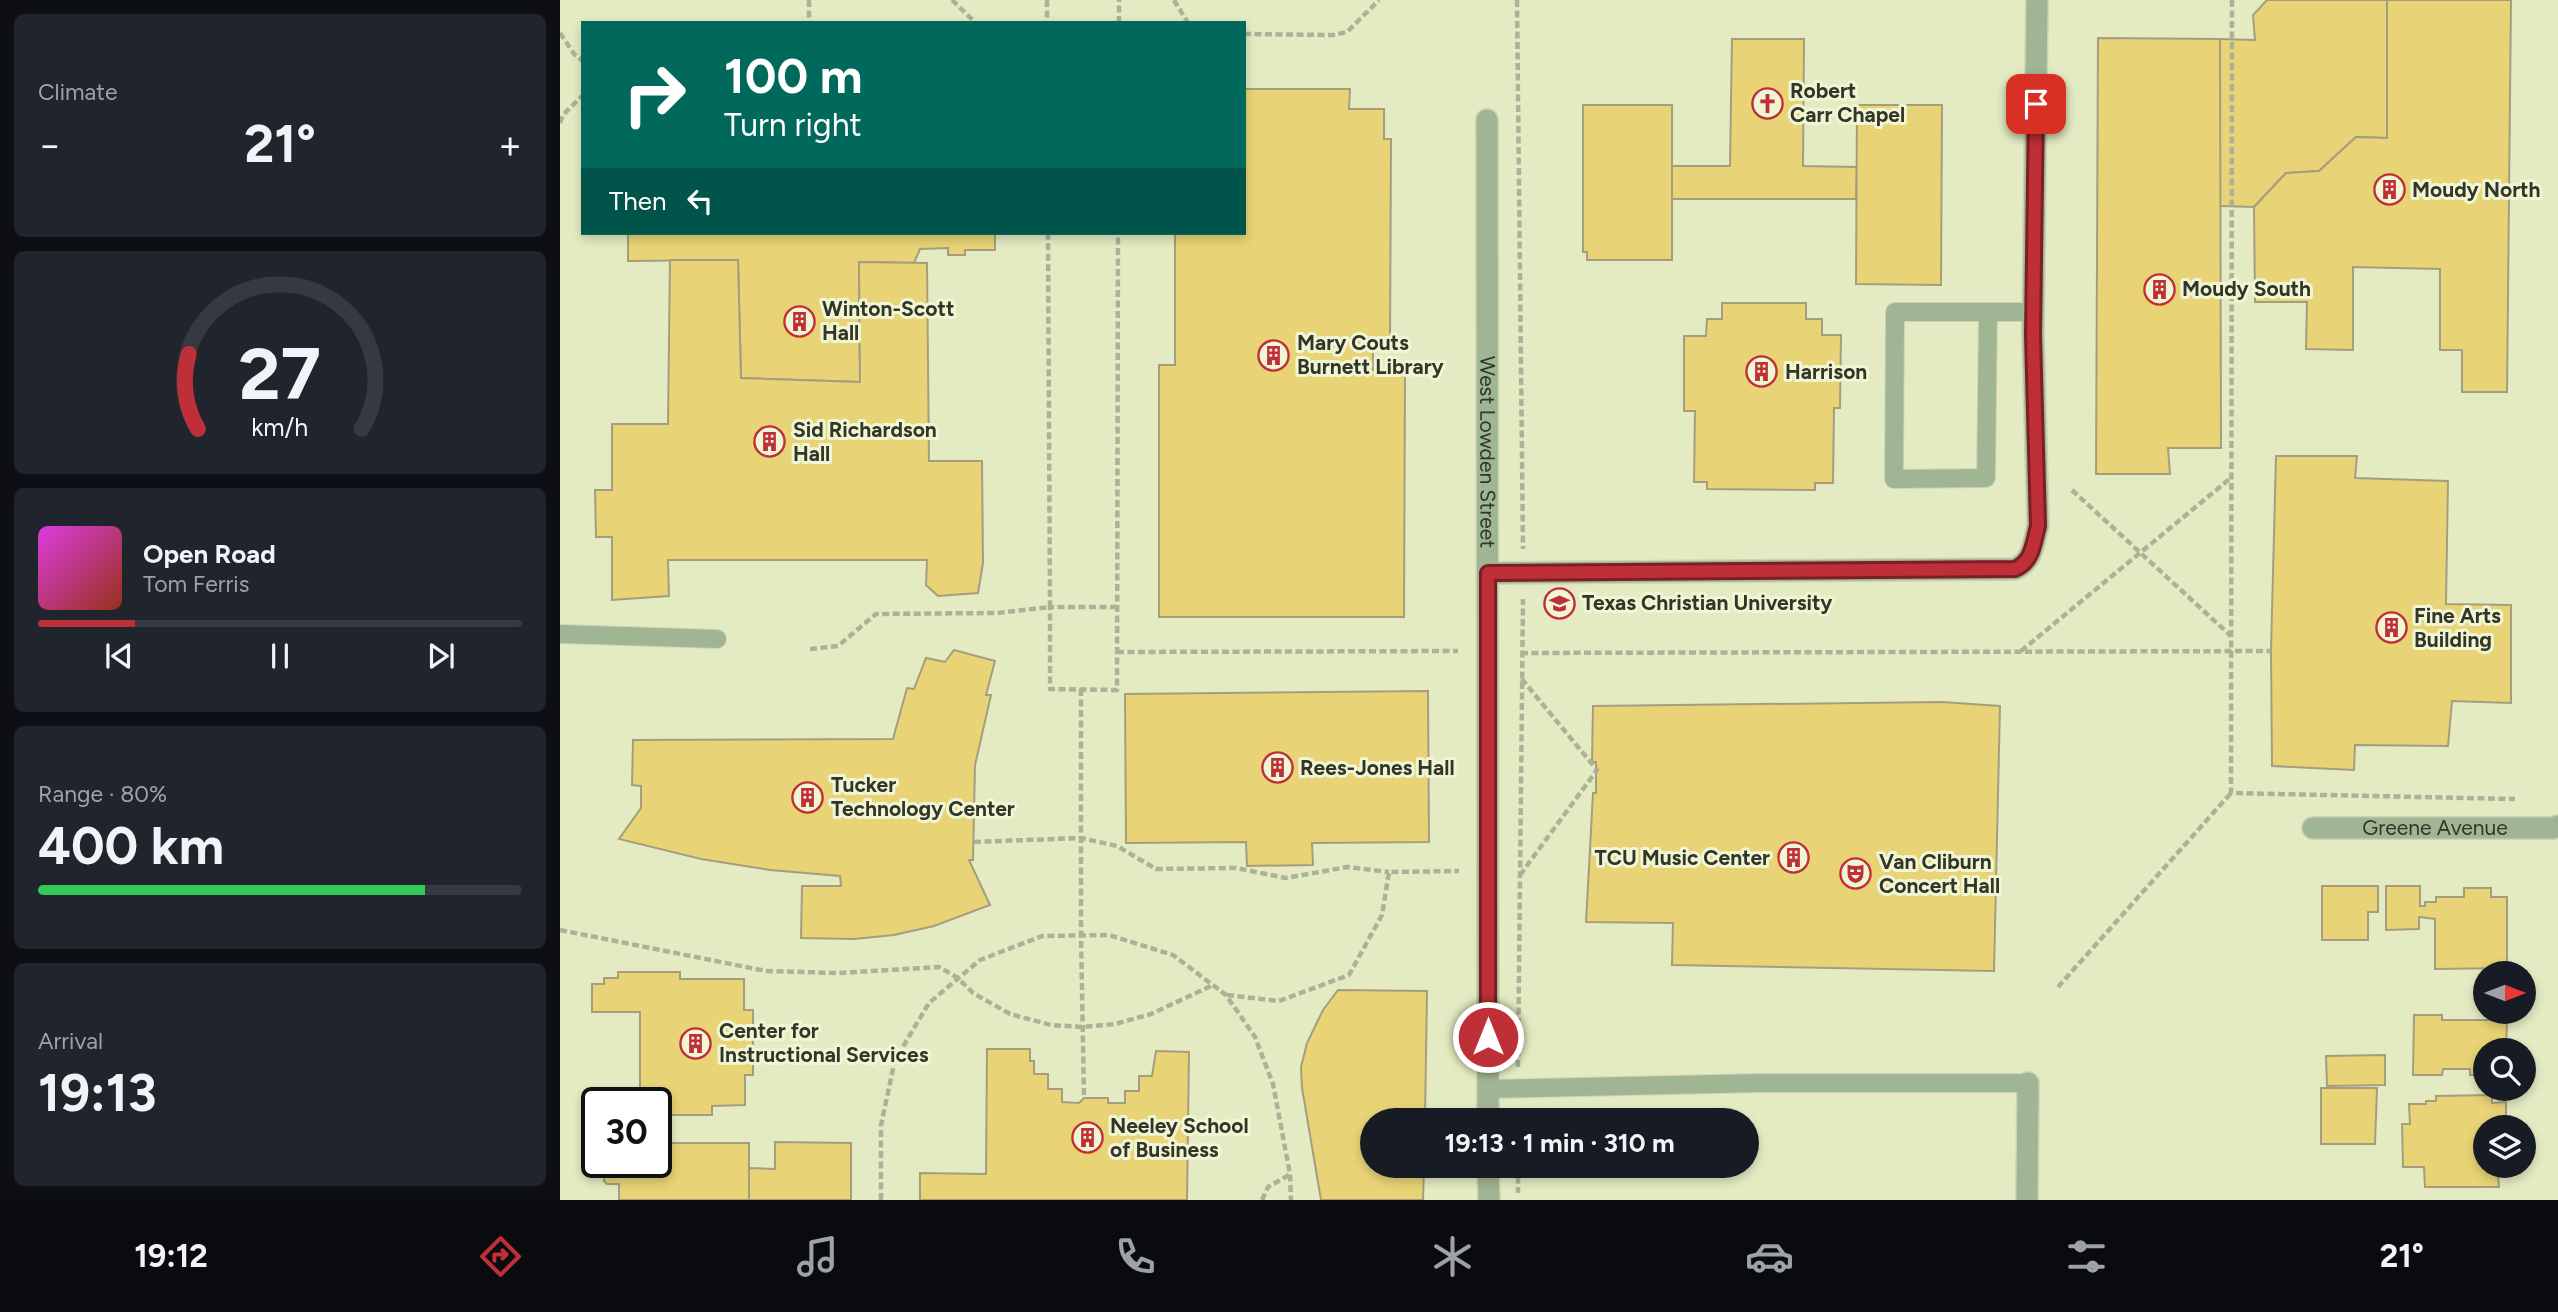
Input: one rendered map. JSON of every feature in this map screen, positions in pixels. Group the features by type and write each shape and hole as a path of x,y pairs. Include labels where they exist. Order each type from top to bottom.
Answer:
{"street":[{"path":"1488,573 2015,569 2024,565 2030,557 2038,526 2034,312 2036,0"},
{"name":"West Lowden Street","path":"1488,120 1488,1108"},
{"name":"Greene Avenue","path":"2313,828 2558,827"},
{"path":"2027,1200 2028,1083"},
{"path":"1488,1178 1489,1200"}],"lane":[{"path":"1988,312 1986,478 1894,479 1895,312 1988,312 2034,312"},
{"path":"560,634 717,639"},
{"path":"1488,1089 1761,1083 2028,1083"}],"path":[{"path":"809,0 809,21"},
{"path":"952,0 974,21"},
{"path":"1047,0 1047,21"},
{"path":"1119,0 1119,21"},
{"path":"1174,0 1187,21"},
{"path":"1246,34 1334,35 1347,32 1379,0"},
{"path":"2058,987 2231,793 2232,0"},
{"path":"560,33 581,59"},
{"path":"560,123 563,115 581,97"},
{"path":"1048,235 1050,689 1117,690 1118,235"},
{"path":"2020,652 2232,477"},
{"path":"2072,490 2232,637"},
{"path":"810,649 838,646 876,614 997,613 1050,607 1117,607"},
{"path":"1117,652 1458,651"},
{"path":"1521,653 2271,651"},
{"path":"1520,875 1597,770 1521,677"},
{"path":"1081,689 1084,1098"},
{"path":"2231,793 2527,799"},
{"path":"974,842 1081,838 1117,846 1156,869 1236,868 1286,878 1347,867 1389,872 1459,871"},
{"path":"1226,995 1279,1001 1349,975 1382,915 1389,872"},
{"path":"560,930 766,971 839,973 939,967 958,978 973,993 1010,1014 1051,1025 1083,1027 1115,1024 1151,1014 1213,985"},
{"path":"881,1200 881,1125 895,1060 929,1003 980,960 1042,936 1109,934 1172,955 1226,995 1255,1037 1273,1084 1290,1174 1290,1200"},
{"path":"1262,1200 1268,1187 1290,1174"},
{"path":"1518,1178 1518,1200"}],"shaded area":[{"name":"Texas Christian University","path":"560,0 2558,0 2558,1200 560,1200"}],"building":[{"path":"2267,0 2387,0 2387,138 2356,137 2319,171 2286,173 2254,207 2220,206 2220,39 2255,40 2253,15"},
{"name":"Moudy North","path":"2387,0 2511,0 2507,392 2462,392 2462,350 2440,350 2440,269 2353,267 2353,350 2306,349 2307,302 2255,302 2254,207 2286,173 2319,171 2356,137 2387,138"},
{"name":"Moudy South","path":"2098,38 2220,39 2221,448 2168,448 2170,474 2096,474"},
{"name":"Robert Carr Chapel","path":"1732,39 1804,39 1803,166 1857,167 1856,199 1672,199 1672,166 1730,166"},
{"name":"Mary Couts Burnett Library","path":"1246,89 1350,89 1349,109 1384,109 1384,139 1391,139 1390,345 1373,345 1373,370 1405,370 1404,617 1159,617 1159,365 1175,365 1175,235 1246,235"},
{"path":"1583,105 1672,105 1672,260 1587,260 1587,252 1583,252"},
{"path":"1857,105 1942,105 1941,285 1856,284"},
{"name":"Winton-Scott Hall","path":"628,235 995,235 995,250 965,250 965,255 948,255 948,248 920,249 914,263 859,262 860,382 741,378 738,260 628,261"},
{"name":"Sid Richardson Hall","path":"670,260 738,260 741,378 860,382 859,262 927,263 929,461 982,461 983,563 978,593 938,596 926,585 927,560 668,560 669,596 612,600 612,537 596,537 595,490 612,490 612,424 668,424"},
{"name":"Harrison","path":"1722,303 1806,303 1806,319 1822,319 1822,335 1841,335 1840,408 1834,408 1833,483 1815,483 1815,490 1707,489 1707,482 1694,482 1695,411 1684,411 1684,336 1706,336 1707,319 1722,319"},
{"name":"Fine Arts Building","path":"2276,456 2357,456 2355,478 2448,481 2446,604 2511,605 2511,703 2452,701 2448,746 2355,745 2354,770 2272,766 2271,651"},
{"name":"Tucker Technology Center","path":"954,650 995,661 986,695 991,695 975,765 973,860 969,860 990,905 934,926 894,935 854,939 801,938 802,886 841,886 840,876 770,870 701,859 619,839 641,808 641,786 632,785 633,740 893,739 907,688 914,689 926,658 945,662"},
{"name":"Rees-Jones Hall","path":"1428,691 1429,842 1312,843 1313,865 1247,866 1246,842 1126,843 1125,694"},
{"name":"TCU Music Center","path":"1942,702 2000,706 1994,971 1672,965 1673,923 1586,922 1593,793 1596,793 1596,762 1592,762 1593,706"},
{"path":"2322,886 2378,886 2378,912 2368,912 2368,940 2322,940"},
{"path":"2386,886 2420,886 2420,906 2425,906 2425,902 2436,902 2436,897 2464,897 2464,888 2491,888 2491,897 2507,897 2507,961 2473,961 2473,968 2435,969 2435,919 2419,917 2419,929 2386,930"},
{"name":"Center for Instructional Services","path":"618,972 680,972 680,979 744,979 744,1010 753,1010 753,1075 745,1075 745,1105 712,1106 712,1115 672,1115 672,1087 640,1087 640,1012 592,1012 592,984 604,984 604,978 618,978"},
{"name":"Neeley School of Business","path":"1338,990 1427,991 1425,1108 1360,1108 1360,1178 1424,1178 1423,1200 1321,1200 1302,1088 1301,1067 1307,1043 1323,1010"},
{"path":"2414,1015 2442,1015 2442,1020 2473,1020 2473,1024 2507,1024 2506,1038 2473,1038 2473,1075 2470,1075 2470,1069 2443,1069 2442,1075 2413,1075"},
{"name":"Neeley School of Business","path":"987,1049 1030,1049 1034,1074 1048,1074 1048,1089 1062,1089 1062,1102 1079,1103 1084,1098 1108,1098 1108,1103 1125,1103 1125,1091 1139,1091 1139,1076 1152,1076 1156,1051 1189,1052 1187,1200 920,1200 920,1173 986,1174"},
{"path":"2385,1055 2385,1085 2327,1086 2326,1056"},
{"path":"2321,1088 2377,1088 2375,1144 2321,1144"},
{"path":"2473,1095 2473,1101 2506,1102 2506,1115 2473,1115 2473,1178 2498,1178 2499,1187 2425,1187 2424,1167 2403,1167 2402,1124 2410,1124 2409,1104 2426,1104 2426,1101 2436,1101 2436,1096"},
{"path":"775,1142 851,1143 851,1200 749,1200 749,1168 775,1169"},
{"path":"672,1143 749,1143 749,1200 619,1200 619,1184 607,1184 604,1178 672,1178"}],"place":[{"name":"Robert Carr Chapel","path":"1767,103"},
{"name":"Moudy North","path":"2389,190"},
{"name":"Moudy South","path":"2159,289"},
{"name":"Winton-Scott Hall","path":"799,321"},
{"name":"Mary Couts Burnett Library","path":"1274,355"},
{"name":"Harrison","path":"1762,372"},
{"name":"Sid Richardson Hall","path":"770,442"},
{"name":"Texas Christian University","path":"1559,603"},
{"name":"Fine Arts Building","path":"2391,628"},
{"name":"Rees-Jones Hall","path":"1277,768"},
{"name":"Tucker Technology Center","path":"808,797"},
{"name":"TCU Music Center","path":"1793,858"},
{"name":"Van Cliburn Concert Hall","path":"1856,874"},
{"name":"Center for Instructional Services","path":"696,1043"},
{"name":"Neeley School of Business","path":"1087,1138"}],"route":[{"path":"1488,1037 1488,573 2015,569 2024,565 2030,557 2038,526 2033,335 2036,104"}]}
